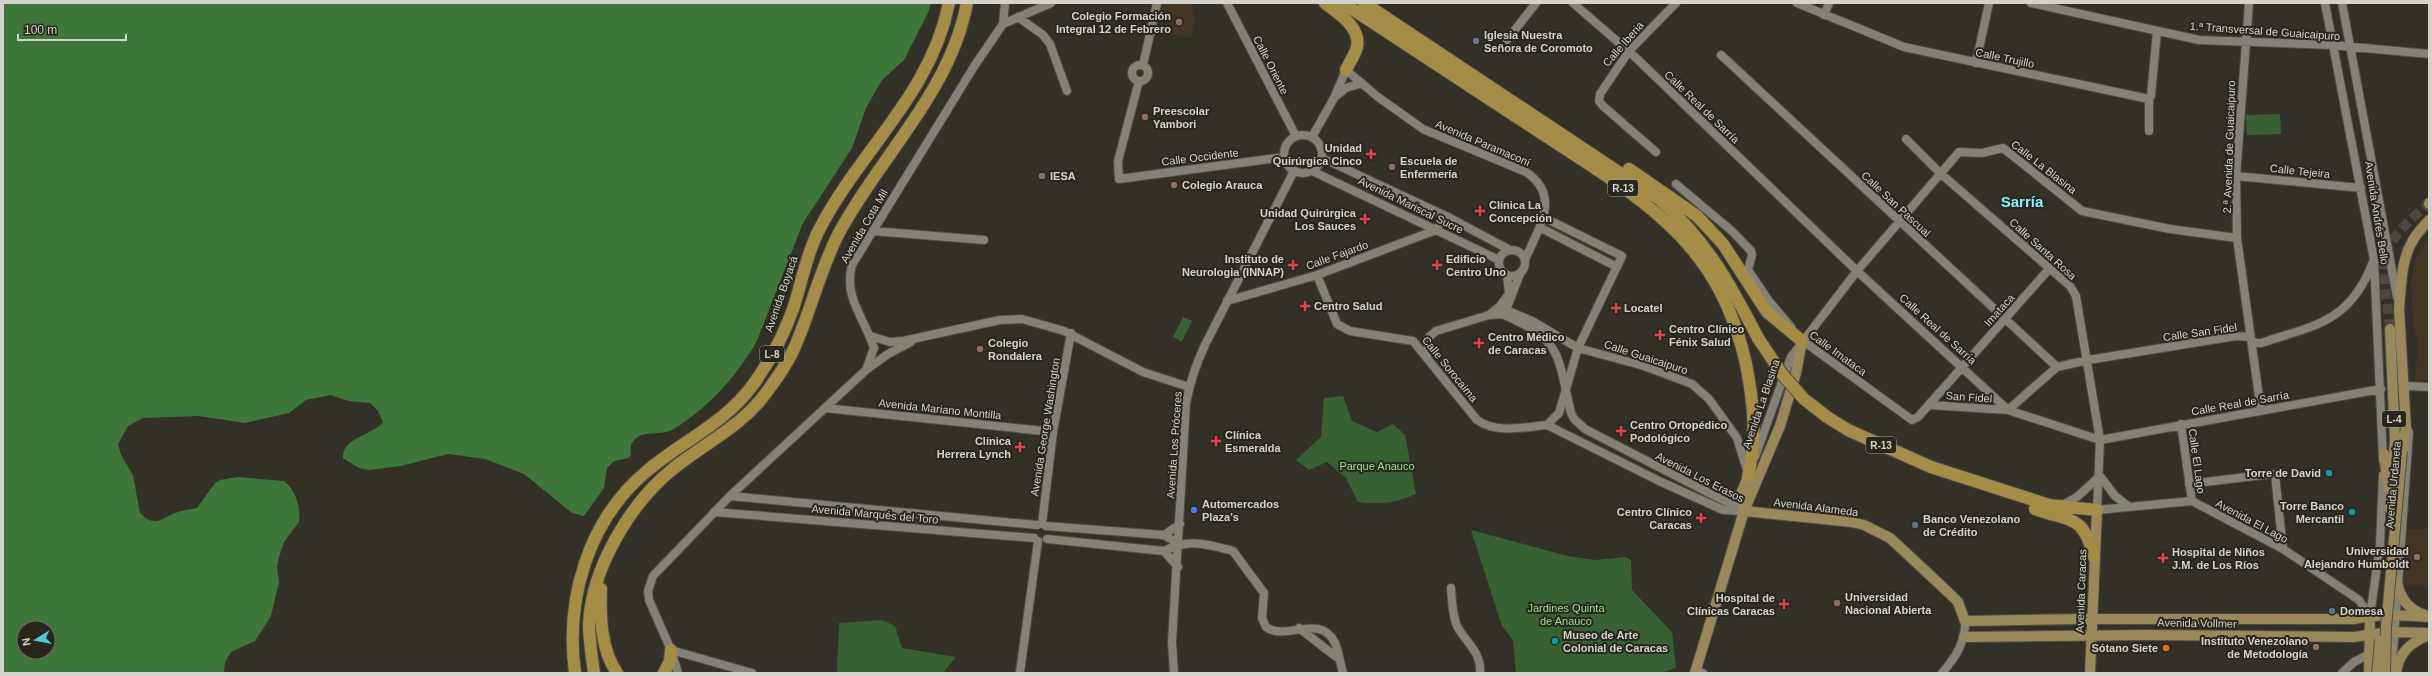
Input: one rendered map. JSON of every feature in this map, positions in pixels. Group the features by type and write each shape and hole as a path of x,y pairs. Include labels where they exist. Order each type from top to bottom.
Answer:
{"highway":[{"name":"Avenida Boyacá","path":"575,673 572,633 574,604 584,564 598,532 636,481 728,411 750,388 766,367 792,309 808,256 819,230 837,200 917,87 938,44 949,3"},
{"name":"L-8","path":"594,673 589,626 590,610 602,569 620,532 634,509 657,483 674,468 737,424 755,407 780,374 792,354 821,271 840,230 885,159 938,84 960,34 967,3"},
{"path":"1325,3 1346,20 1355,31 1357,47 1346,70"},
{"name":"R-13","path":"1343,3 1631,192 1681,236 1717,282 1728,303 1740,339 1752,400 1754,429 1755,447 1748,477"},
{"name":"R-13","path":"1364,3 1598,157 1659,199 1699,239 1722,272 1758,338 1782,374 1804,399 1827,417 1848,430 1931,467 2059,507 2097,510"},
{"name":"R-13","path":"1598,157 1617,162 1658,187 1697,216 1723,244 1767,312 1802,342"},
{"name":"R-13","path":"1964,478 2010,500 2074,520 2086,534 2094,557"},
{"path":"602,569 602,626 607,650 617,673"},
{"path":"664,673 670,661 671,650"}],"main road":[{"name":"L-4","path":"2399,309 2404,267 2411,243 2429,220"},
{"name":"Avenida Andrés Bello","path":"2385,673 2386,627 2402,451 2406,428 2403,347 2399,309"},
{"name":"L-4","path":"2377,673 2395,440 2390,329"},
{"name":"Avenida La Blasina","path":"1744,511 1780,426 1796,373 1802,342"},
{"name":"L-4","path":"2384,454 2390,509"},
{"name":"Avenida La Blasina","path":"1744,511 1740,496 1748,477"},
{"name":"Avenida Caracas","path":"2090,673 2097,510"},
{"name":"Avenida Alameda","path":"1744,511 1852,522 1876,530 1890,538 1958,602 1965,621"},
{"name":"R-13","path":"1698,672 1744,511"},
{"path":"2397,582 2399,591 2406,603 2418,612 2429,617"},
{"name":"Avenida Vollmer","path":"1965,621 2093,619 2354,619 2370,616 2394,615 2429,617"},
{"name":"Avenida Urdaneta","path":"2369,673 2370,616"},
{"name":"Avenida Vollmer","path":"1964,637 2092,635 2354,637 2369,634 2393,633 2429,634"},
{"path":"2396,673 2404,651 2410,644 2429,634"},
{"name":"L-4","path":"2369,654 2375,643 2383,642 2386,644 2390,648 2391,673"}],"street":[{"name":"Avenida Cota Mil","path":"678,673 671,650 649,600 650,584 657,570 730,496 866,370 874,348 850,293 848,278 852,265 971,71 1003,24 1005,3"},
{"path":"1003,24 1051,3"},
{"path":"1143,65 1157,3"},
{"name":"Calle Oriente","path":"1227,3 1296,136"},
{"path":"1507,40 1536,3"},
{"name":"Calle Real de Sarría","path":"1573,3 1629,52 1857,270 2008,410 2100,440 2181,424 2381,389"},
{"name":"Calle Iberia","path":"1656,152 1599,101 1600,94 1607,80 1629,52 1676,3"},
{"name":"Calle Trujillo","path":"1797,3 1904,47 2149,99"},
{"path":"1824,15 1829,3"},
{"path":"1976,63 1989,3"},
{"name":"1.ª Transversal de Guaicaipuro","path":"2031,3 2199,40 2245,43 2332,45 2429,54"},
{"name":"2.ª Avenida de Guaicaipuro","path":"2249,3 2236,176 2237,238 2249,337 2261,411"},
{"name":"Avenida Andrés Bello","path":"2325,3 2374,260 2384,454"},
{"name":"Avenida Andrés Bello","path":"2342,3 2382,206 2399,309"},
{"path":"1018,17 1043,35 1050,44 1066,91"},
{"path":"2149,131 2149,99 2151,96 2157,31"},
{"name":"Calle San Pascual","path":"1721,55 2057,368"},
{"path":"1143,65 1148,70 1148,76 1139,81 1134,77 1133,71 1136,66 1143,65"},
{"path":"1312,137 1334,98 1346,70"},
{"name":"Avenida Paramaconí","path":"1346,70 1362,84 1423,129 1533,176 1542,190 1545,218 1525,260"},
{"name":"Calle Occidente","path":"1139,81 1118,161 1119,179 1284,157"},
{"path":"1334,98 1346,88 1362,84"},
{"path":"1296,136 1312,137 1322,148 1322,158 1318,166 1312,172 1303,174 1294,171 1286,163 1284,157 1287,142 1296,136"},
{"name":"Calle Santa Rosa","path":"1906,139 1940,173 2070,286 2076,296 2088,360 2100,440 2100,476 2097,510"},
{"name":"Calle La Blasina","path":"1802,342 1857,270 1959,152 1982,153 2003,148 2082,211 2170,229 2237,238"},
{"name":"Avenida Mariscal Sucre","path":"1322,158 1446,216 1513,250"},
{"name":"Avenida Los Próceres","path":"1174,673 1172,642 1178,567 1186,403 1189,387 1195,367 1227,301 1294,171"},
{"name":"Avenida Mariscal Sucre","path":"1312,172 1499,260"},
{"name":"Calle Tejeira","path":"2236,176 2361,188"},
{"name":"Calle Imataca","path":"1676,184 1733,232 1751,251 1752,259 1748,266 1750,273 1802,342 1912,420 1918,417 1962,366"},
{"path":"1436,230 1446,216"},
{"path":"1545,218 1622,256 1578,348 1559,413 1547,425"},
{"path":"1541,228 1617,267"},
{"name":"Calle Fajardo","path":"1227,301 1318,275 1436,230"},
{"path":"873,232 984,240"},
{"path":"1520,274 1507,275 1502,271 1499,260 1503,253 1531,245"},
{"path":"1504,312 1520,274 1525,268 1525,260 1513,250"},
{"name":"Calle San Fidel","path":"2008,410 2057,368 2088,360 2236,336 2249,337 2255,343 2261,343 2324,321 2337,313 2357,295 2374,260"},
{"name":"Imataca","path":"1962,366 2006,320 2050,268"},
{"name":"Calle Sorocaima","path":"1318,275 1337,324 1350,331 1412,341 1427,357 1477,420 1484,425 1502,429 1547,425"},
{"path":"1489,315 1500,306 1509,294 1507,275"},
{"path":"1427,357 1427,343 1433,333 1489,315 1504,312 1530,326 1547,341 1558,358 1567,387"},
{"name":"Calle Guaicaipuro","path":"1504,312 1532,321 1578,348 1648,368 1692,384 1701,390 1737,438 1748,477"},
{"path":"870,336 890,342 919,338 1012,318 1044,324 1070,334 1142,372 1189,387"},
{"name":"Avenida George Washington","path":"1042,525 1053,432 1070,334"},
{"path":"866,370 888,354 919,338"},
{"name":"Avenida La Blasina","path":"1748,477 1791,357 1802,342"},
{"name":"Avenida Urdaneta","path":"2391,673 2394,615 2409,437 2407,386 2403,347"},
{"path":"2407,386 2429,387"},
{"name":"Avenida Los Erasos","path":"1567,387 1574,419 1588,432 1744,511"},
{"name":"San Fidel","path":"1929,405 2008,410"},
{"name":"Avenida Mariano Montilla","path":"825,408 1053,432"},
{"name":"Calle El Lago","path":"2181,424 2192,501"},
{"name":"Avenida Los Erasos","path":"1547,425 1659,482 1716,507 1723,510 1744,511"},
{"name":"Avenida Urdaneta","path":"2370,616 2380,545 2384,454"},
{"path":"2189,484 2271,474 2275,476 2283,549"},
{"path":"2059,507 2077,497 2100,476 2109,490 2128,506"},
{"name":"Avenida Marqués del Toro","path":"730,496 1164,535 1179,544"},
{"path":"2097,510 2192,501"},
{"name":"Avenida El Lago","path":"2192,501 2283,549 2358,600 2370,616"},
{"path":"876,525 878,510"},
{"name":"Avenida Marqués del Toro","path":"714,512 1046,539 1164,551"},
{"path":"1164,535 1180,524"},
{"path":"1021,672 1036,539 1032,531 1042,525 1049,531 1046,539"},
{"path":"1178,567 1164,551 1179,544 1200,543 1233,551 1264,593 1262,618 1266,627 1275,631 1315,628 1330,636 1335,642 1343,673"},
{"path":"1451,588 1457,626 1474,649 1478,658 1480,673"},
{"path":"1942,673 1958,653 1964,637 1965,621"},
{"path":"1299,628 1339,659"},
{"path":"671,650 752,673"},
{"path":"2342,673 2354,662 2369,654"}],"shaded area":[{"name":"Colegio Formación Integral 12 de Febrero","path":"1163,3 1192,3 1195,18 1191,38 1168,34 1170,24 1159,21"},
{"path":"2429,238 2429,381 2415,381 2418,338 2414,335 2411,285 2416,256"},
{"name":"Universidad Alejandro Humboldt","path":"2407,529 2429,529 2429,586 2403,586"}],"green space":[{"path":"3,3 931,3 928,13 904,60 882,80 866,108 852,148 803,223 756,343 748,356 720,391 687,420 669,431 646,434 636,438 631,445 631,454 629,458 614,461 607,468 604,488 584,516 572,513 524,474 485,459 448,454 401,466 369,470 359,468 343,458 344,451 353,441 373,430 383,422 378,411 370,403 348,401 331,395 306,400 289,413 245,423 199,416 143,418 128,426 118,444 121,455 133,475 140,513 151,521 160,520 178,512 197,508 215,483 220,480 238,477 284,481 295,494 299,511 299,522 284,542 279,557 277,567 279,582 271,616 255,641 231,652 225,662 224,673 3,673"},
{"path":"2280,114 2281,134 2247,135 2246,115"},
{"path":"1183,317 1192,321 1182,342 1173,337"},
{"name":"Parque Anauco","path":"1343,396 1352,421 1377,432 1393,424 1405,435 1416,494 1387,502 1358,502 1346,478 1327,462 1309,470 1296,460 1321,437 1324,398"},
{"name":"Jardines Quinta de Anauco","path":"1471,530 1568,556 1595,560 1626,557 1631,560 1632,590 1672,632 1676,668 1660,673 1516,673 1513,640 1502,626"},
{"path":"882,620 895,626 902,648 956,657 943,673 837,672 839,623"}],"tunnel":[{"path":"2390,329 2384,272 2386,258 2390,246 2398,233 2429,204"}],"place":[{"name":"Colegio Formación Integral 12 de Febrero","path":"1179,22"},
{"name":"Iglesia Nuestra Señora de Coromoto","path":"1476,41"},
{"name":"Preescolar Yambori","path":"1145,117"},
{"name":"Unidad Quirúrgica Cinco","path":"1371,154"},
{"name":"Escuela de Enfermería","path":"1392,167"},
{"name":"IESA","path":"1042,176"},
{"name":"Colegio Arauca","path":"1174,185"},
{"name":"Clínica La Concepción","path":"1480,211"},
{"name":"Unidad Quirúrgica Los Sauces","path":"1365,219"},
{"name":"Instituto de Neurologia (INNAP)","path":"1293,265"},
{"name":"Edificio Centro Uno","path":"1437,265"},
{"name":"Centro Salud","path":"1305,306"},
{"name":"Locatel","path":"1616,308"},
{"name":"Centro Clínico Fénix Salud","path":"1660,335"},
{"name":"Centro Médico de Caracas","path":"1479,343"},
{"name":"Colegio Rondalera","path":"980,349"},
{"name":"Centro Ortopédico Podológico","path":"1621,431"},
{"name":"Clínica Esmeralda","path":"1216,441"},
{"name":"Clínica Herrera Lynch","path":"1020,447"},
{"name":"Torre de David","path":"2329,473"},
{"name":"Automercados Plaza's","path":"1194,510"},
{"name":"Torre Banco Mercantil","path":"2352,512"},
{"name":"Centro Clínico Caracas","path":"1701,518"},
{"name":"Banco Venezolano de Crédito","path":"1915,525"},
{"name":"Universidad Alejandro Humboldt","path":"2417,557"},
{"name":"Hospital de Niños J.M. de Los Ríos","path":"2163,558"},
{"name":"Universidad Nacional Abierta","path":"1837,603"},
{"name":"Hospital de Clínicas Caracas","path":"1784,604"},
{"name":"Domesa","path":"2332,611"},
{"name":"Museo de Arte Colonial de Caracas","path":"1555,641"},
{"name":"Instituto Venezolano de Metodología","path":"2316,647"},
{"name":"Sótano Siete","path":"2166,648"}],"district":[{"name":"Sarría","path":"2022,202"}]}
